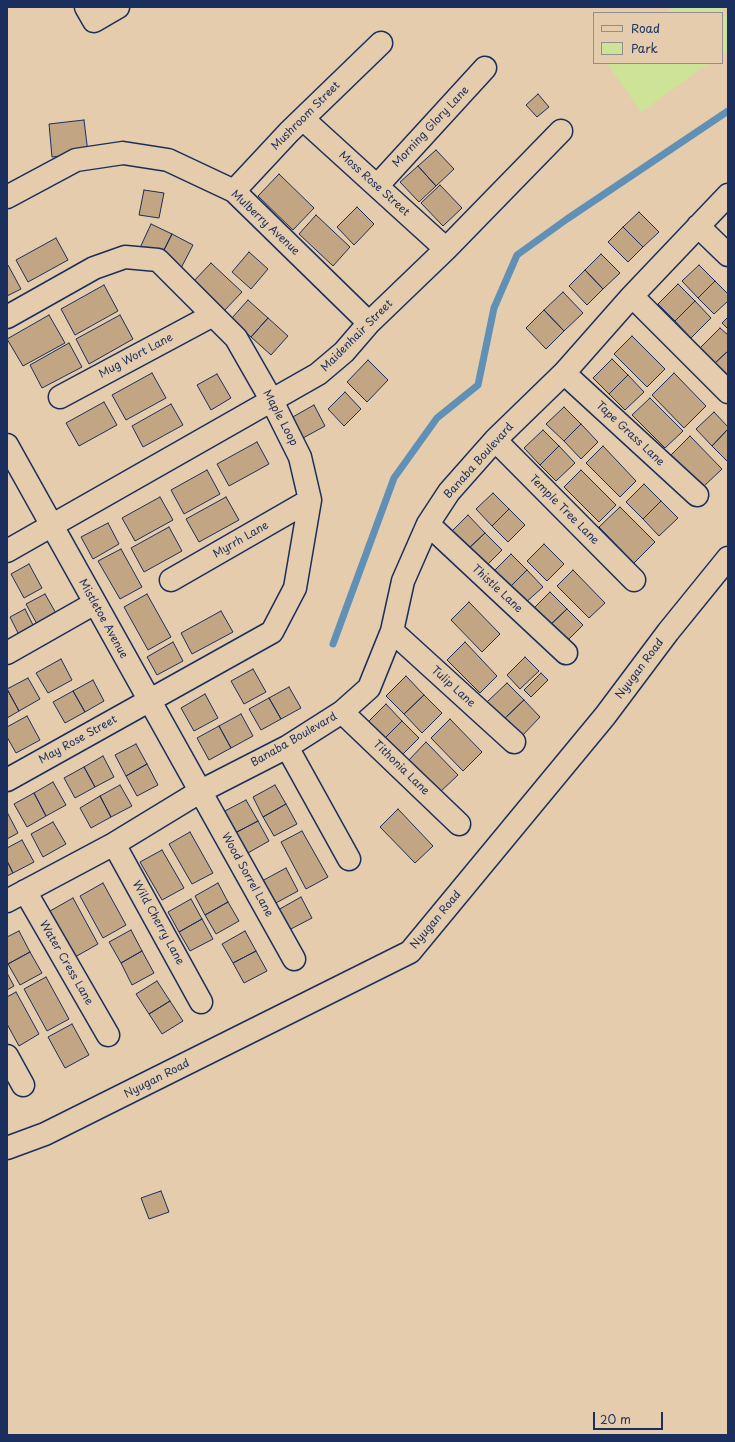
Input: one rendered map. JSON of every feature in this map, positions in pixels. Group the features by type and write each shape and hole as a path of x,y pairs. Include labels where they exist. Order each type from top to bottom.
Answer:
{"street":[{"path":"86,7 94,21 118,7"},
{"name":"Mushroom Street","path":"234,191 303,119 381,43"},
{"name":"Morning Glory Lane","path":"377,186 485,68"},
{"name":"Moss Rose Street","path":"303,119 446,249"},
{"name":"Maidenhair Street","path":"7,551 272,402 318,374 344,352 369,323 446,249 561,131"},
{"name":"Mulberry Avenue","path":"7,197 76,160 123,153 168,160 234,191 369,323"},
{"name":"Banaba Boulevard","path":"16,896 114,844 201,791 287,747 342,712 369,688 392,631 403,580 428,524 449,492 495,440 564,372 632,296 728,196"},
{"path":"698,226 728,255"},
{"name":"Maple Loop","path":"7,317 94,268 125,257 158,260 236,338 272,402 300,457 310,500 295,588 272,632 149,700"},
{"path":"632,296 728,392"},
{"name":"Mug Wort Lane","path":"60,397 213,315"},
{"name":"Tape Grass Lane","path":"564,372 697,495"},
{"name":"Temple Tree Lane","path":"495,440 634,580"},
{"name":"Mistletoe Avenue","path":"7,445 201,791"},
{"name":"Myrrh Lane","path":"171,580 310,500"},
{"name":"Thistle Lane","path":"428,524 566,653"},
{"name":"Nyugan Road","path":"7,1148 45,1134 410,952 604,716 668,632 728,558"},
{"path":"7,653 95,603"},
{"name":"Tulip Lane","path":"392,631 514,742"},
{"name":"May Rose Street","path":"7,780 149,700"},
{"name":"Tithonia Lane","path":"342,712 459,824"},
{"path":"287,747 349,859"},
{"name":"Wood Sorrel Lane","path":"201,791 294,959"},
{"name":"Wild Cherry Lane","path":"114,844 201,1002"},
{"name":"Water Cress Lane","path":"16,896 108,1035"},
{"path":"7,1056 23,1085"}],"green space":[{"path":"674,7 720,7 728,18 728,50 723,53 723,12 666,12"},
{"path":"608,64 708,64 641,112"}],"building":[{"path":"538,94 549,107 537,117 526,105"},
{"path":"84,120 88,153 52,157 49,124"},
{"path":"436,150 454,169 436,186 418,166"},
{"path":"418,166 436,186 419,202 400,182"},
{"path":"279,174 314,208 293,230 258,196"},
{"path":"440,185 462,208 443,226 421,203"},
{"path":"144,190 164,193 159,218 139,215"},
{"path":"357,207 374,224 354,245 337,227"},
{"path":"639,212 659,232 643,247 623,227"},
{"path":"316,215 350,247 333,266 299,234"},
{"path":"151,224 172,234 159,260 139,250"},
{"path":"623,227 643,247 628,262 608,242"},
{"path":"172,234 193,245 180,270 159,260"},
{"path":"56,238 68,260 28,282 16,260"},
{"path":"249,252 268,269 251,289 232,272"},
{"path":"601,254 620,273 603,289 585,270"},
{"path":"211,263 242,292 223,312 192,283"},
{"path":"7,265 21,289 7,296"},
{"path":"699,265 715,281 698,298 682,281"},
{"path":"585,270 603,289 587,305 569,286"},
{"path":"715,281 728,294 728,301 714,314 698,298"},
{"path":"678,284 695,301 675,321 658,304"},
{"path":"104,285 118,311 75,335 61,309"},
{"path":"563,292 583,313 564,331 544,310"},
{"path":"248,300 268,318 251,337 231,319"},
{"path":"695,301 711,318 691,338 675,321"},
{"path":"544,310 564,331 546,349 526,328"},
{"path":"49,315 65,343 23,366 7,339"},
{"path":"120,315 133,339 89,364 76,339"},
{"path":"728,317 728,329 722,323"},
{"path":"268,318 288,336 271,355 251,337"},
{"path":"720,328 728,335 728,351 715,363 700,348"},
{"path":"632,336 665,369 647,387 614,354"},
{"path":"69,343 82,367 42,388 30,365"},
{"path":"728,351 728,376 715,363"},
{"path":"612,359 628,375 609,394 593,378"},
{"path":"368,360 388,380 367,402 347,382"},
{"path":"152,373 166,398 126,420 112,395"},
{"path":"674,373 706,406 684,428 652,395"},
{"path":"217,374 231,398 211,410 197,385"},
{"path":"628,375 644,392 625,410 609,394"},
{"path":"345,392 361,409 344,426 328,409"},
{"path":"650,398 683,431 665,448 632,415"},
{"path":"104,402 117,425 79,446 66,423"},
{"path":"171,404 183,425 143,447 132,426"},
{"path":"314,405 325,426 303,438 291,418"},
{"path":"564,407 581,424 564,441 546,424"},
{"path":"714,412 728,427 728,429 712,446 696,429"},
{"path":"581,424 598,442 581,459 564,441"},
{"path":"728,429 728,460 727,461 712,446"},
{"path":"543,430 559,446 540,465 524,448"},
{"path":"690,436 722,469 703,487 671,455"},
{"path":"257,442 269,464 229,486 217,464"},
{"path":"559,446 575,463 556,481 540,465"},
{"path":"603,446 636,481 620,497 586,463"},
{"path":"207,470 220,494 184,514 171,490"},
{"path":"581,470 616,505 599,522 564,487"},
{"path":"644,484 661,501 643,519 626,502"},
{"path":"493,493 509,509 492,526 476,509"},
{"path":"160,497 173,520 135,541 122,518"},
{"path":"226,497 239,520 199,542 186,519"},
{"path":"661,501 678,518 659,536 643,519"},
{"path":"620,507 655,542 634,563 599,527"},
{"path":"509,509 525,525 508,542 492,526"},
{"path":"468,515 485,533 467,550 450,533"},
{"path":"108,523 119,544 93,559 81,537"},
{"path":"169,527 182,551 144,572 131,548"},
{"path":"485,533 502,550 484,568 467,550"},
{"path":"544,544 564,564 547,581 527,561"},
{"path":"121,549 142,587 120,599 98,561"},
{"path":"511,554 527,570 509,588 493,572"},
{"path":"29,564 42,588 24,598 11,574"},
{"path":"527,570 543,587 524,604 509,588"},
{"path":"573,570 605,603 589,618 557,586"},
{"path":"550,592 567,609 548,627 532,610"},
{"path":"45,594 57,615 38,626 26,604"},
{"path":"147,594 171,637 148,650 124,607"},
{"path":"469,602 500,634 482,652 451,620"},
{"path":"25,609 34,627 19,635 10,617"},
{"path":"567,609 583,625 564,644 548,627"},
{"path":"221,611 233,632 192,654 181,633"},
{"path":"173,642 183,661 157,675 147,657"},
{"path":"465,642 497,676 480,693 447,660"},
{"path":"525,657 539,671 520,689 507,675"},
{"path":"61,659 72,680 48,693 36,673"},
{"path":"253,669 266,692 244,704 231,681"},
{"path":"541,673 548,680 531,697 524,690"},
{"path":"406,676 424,695 404,714 386,696"},
{"path":"28,678 40,699 19,711 7,689"},
{"path":"93,680 104,701 85,712 73,691"},
{"path":"507,683 524,700 504,719 487,702"},
{"path":"289,687 301,708 281,719 269,698"},
{"path":"7,689 19,711 7,718"},
{"path":"73,691 85,712 65,723 53,702"},
{"path":"205,694 218,718 194,731 181,708"},
{"path":"424,695 442,713 422,733 404,714"},
{"path":"269,698 281,719 261,730 249,709"},
{"path":"524,700 540,717 521,737 504,719"},
{"path":"386,704 402,721 383,740 367,723"},
{"path":"241,714 253,736 231,748 219,726"},
{"path":"27,716 40,740 16,753 7,737 7,727"},
{"path":"450,719 482,752 463,771 431,738"},
{"path":"402,721 419,738 400,757 383,740"},
{"path":"219,726 231,748 209,760 197,738"},
{"path":"426,742 458,775 439,793 408,761"},
{"path":"136,744 147,764 126,776 115,755"},
{"path":"103,756 114,777 95,787 84,767"},
{"path":"147,764 158,785 137,796 126,776"},
{"path":"84,767 95,787 75,798 64,778"},
{"path":"53,782 66,805 46,816 34,793"},
{"path":"120,785 132,806 111,817 100,796"},
{"path":"275,785 286,804 263,817 253,797"},
{"path":"34,793 46,816 27,827 14,804"},
{"path":"100,796 111,817 91,828 80,808"},
{"path":"246,800 258,821 235,833 223,812"},
{"path":"286,804 297,824 274,836 263,817"},
{"path":"398,809 433,846 415,863 380,827"},
{"path":"7,812 18,833 7,839"},
{"path":"258,821 269,841 246,854 235,833"},
{"path":"53,822 66,844 43,857 31,834"},
{"path":"302,831 328,877 306,889 281,842"},
{"path":"190,832 213,873 192,884 169,844"},
{"path":"22,840 34,862 13,873 7,861 7,848"},
{"path":"162,850 184,888 162,900 140,862"},
{"path":"7,861 13,873 7,876"},
{"path":"286,868 298,891 274,904 262,881"},
{"path":"103,883 126,925 103,938 80,896"},
{"path":"218,883 228,902 205,915 195,896"},
{"path":"301,897 312,918 289,930 278,910"},
{"path":"73,898 98,944 75,957 50,911"},
{"path":"191,899 202,919 179,932 168,912"},
{"path":"228,902 239,921 216,934 205,915"},
{"path":"202,919 213,939 190,951 179,932"},
{"path":"131,930 142,951 121,963 109,942"},
{"path":"19,931 30,952 8,964 7,937"},
{"path":"245,931 256,951 233,963 222,944"},
{"path":"142,951 154,973 132,985 121,963"},
{"path":"256,951 267,971 244,983 233,963"},
{"path":"30,952 42,973 20,985 8,964"},
{"path":"7,973 14,986 7,990"},
{"path":"46,977 69,1019 47,1031 24,989"},
{"path":"157,981 170,1001 149,1014 136,994"},
{"path":"16,992 39,1034 19,1046 7,1024 7,997"},
{"path":"170,1001 183,1021 162,1034 149,1014"},
{"path":"72,1024 89,1055 65,1068 48,1037"},
{"path":"161,1191 169,1212 149,1219 141,1198"}],"waterway":[{"path":"333,644 394,478 437,418 478,385 494,308 517,255 567,219 728,111"}]}
